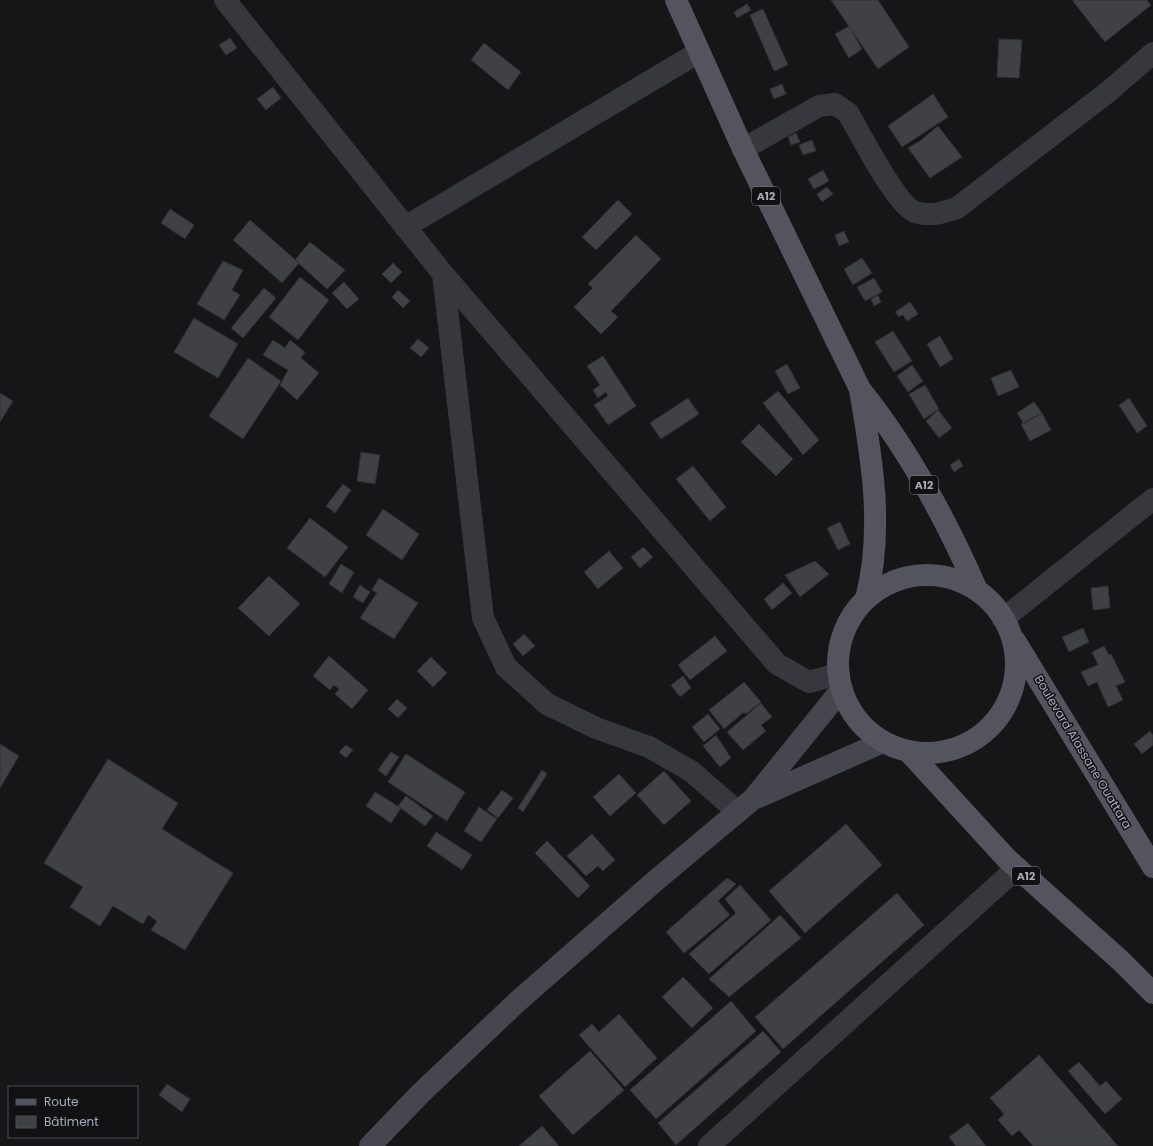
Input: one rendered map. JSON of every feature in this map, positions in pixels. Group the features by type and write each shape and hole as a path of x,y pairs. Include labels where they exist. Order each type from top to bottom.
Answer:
{"main road":[{"name":"A12","path":"676,0 743,149 860,389 886,421 916,470 943,519 976,588"},
{"name":"A12","path":"860,389 874,479 876,513 872,575 866,599"},
{"path":"976,588 956,578 924,574 893,581 866,599 849,621 840,646 840,681 857,719 883,742 908,752 945,752 979,737 1004,710 1016,675 1008,628"},
{"name":"Boulevard Alassane Ouattara","path":"976,588 1008,628 1153,867"},
{"name":"A12","path":"908,752 1007,859 1121,961 1153,993"}],"street":[{"path":"225,0 443,274 777,664 809,682 840,681"},
{"path":"405,227 699,52"},
{"path":"743,149 819,106 835,104 848,113 897,196 914,212 935,216 957,208 1108,92 1153,54"},
{"path":"443,274 483,618 506,667 548,704 596,728 649,747 685,767 746,806"},
{"path":"1008,628 1153,500"},
{"path":"370,1146 421,1093 517,1002 746,806 840,681"},
{"path":"746,806 883,742"},
{"path":"709,1146 1017,868"}],"building":[{"path":"831,0 878,0 909,47 878,69"},
{"path":"1072,0 1147,0 1151,5 1105,42"},
{"path":"747,4 751,10 737,18 734,12"},
{"path":"763,9 788,65 774,71 750,15"},
{"path":"849,26 862,49 849,58 835,34"},
{"path":"230,38 237,48 226,55 219,45"},
{"path":"999,39 1022,40 1019,78 997,77"},
{"path":"484,43 521,72 508,90 471,60"},
{"path":"782,84 786,94 774,99 770,89"},
{"path":"273,87 281,98 266,110 257,99"},
{"path":"933,94 948,117 902,147 888,126"},
{"path":"938,126 962,157 930,178 908,148 920,141"},
{"path":"796,133 800,142 791,145 788,137"},
{"path":"812,140 816,151 803,155 799,145"},
{"path":"823,170 829,181 814,189 808,179"},
{"path":"827,187 833,194 822,202 817,194"},
{"path":"618,200 632,214 596,250 582,237"},
{"path":"170,209 194,225 185,239 161,223"},
{"path":"250,220 299,263 282,283 233,240"},
{"path":"844,231 849,242 839,246 835,235"},
{"path":"636,235 661,259 611,311 618,317 601,334 574,307 593,288 588,284"},
{"path":"310,242 345,270 327,289 295,260"},
{"path":"862,258 872,273 853,285 844,269"},
{"path":"223,261 243,270 232,290 240,295 224,320 197,304"},
{"path":"393,263 402,272 391,283 382,274"},
{"path":"300,277 329,300 298,340 269,317"},
{"path":"874,278 882,292 865,301 857,287"},
{"path":"344,282 359,299 347,309 332,293"},
{"path":"264,288 276,298 243,338 231,328"},
{"path":"398,290 410,301 403,308 392,297"},
{"path":"878,295 881,302 874,306 871,299"},
{"path":"910,302 918,314 907,321 903,315 899,317 895,312"},
{"path":"194,318 238,344 218,378 174,352"},
{"path":"893,331 912,361 894,372 875,342"},
{"path":"940,336 953,359 940,367 927,344"},
{"path":"418,339 429,348 421,357 410,348"},
{"path":"273,340 285,348 290,340 305,352 301,358 319,373 297,400 280,385 288,370 263,355"},
{"path":"603,356 636,406 608,425 594,405 608,396 606,392 598,398 593,390 600,385 587,366"},
{"path":"248,358 281,381 243,439 209,416"},
{"path":"787,364 800,388 788,394 775,371"},
{"path":"912,365 923,381 908,392 897,376"},
{"path":"1011,370 1019,387 998,396 991,378"},
{"path":"925,385 939,409 924,419 909,394"},
{"path":"778,391 819,440 803,455 763,403"},
{"path":"0,393 13,401 0,422"},
{"path":"688,398 699,414 661,439 650,423"},
{"path":"1129,398 1147,426 1137,433 1119,405"},
{"path":"1034,402 1042,413 1024,424 1017,413"},
{"path":"938,410 952,428 939,438 926,421"},
{"path":"1042,413 1051,430 1030,441 1021,424"},
{"path":"759,424 793,459 776,476 741,442"},
{"path":"361,452 380,455 375,484 357,481"},
{"path":"959,459 963,466 954,472 950,465"},
{"path":"693,466 726,507 710,521 676,479"},
{"path":"343,484 351,490 335,513 326,506"},
{"path":"383,509 419,534 402,560 366,535"},
{"path":"310,518 348,547 325,577 287,548"},
{"path":"840,522 850,544 838,550 827,528"},
{"path":"643,547 653,557 640,568 631,557"},
{"path":"609,551 623,568 598,589 584,572"},
{"path":"815,561 829,574 800,597 785,575"},
{"path":"341,564 354,572 342,593 329,584"},
{"path":"269,576 300,604 269,636 238,608"},
{"path":"379,578 418,603 394,639 360,618 377,593 372,590"},
{"path":"783,583 792,593 772,610 764,599"},
{"path":"360,585 370,592 363,603 353,597"},
{"path":"1108,586 1110,608 1093,610 1091,588"},
{"path":"1083,628 1089,642 1069,652 1062,637"},
{"path":"524,634 535,646 523,656 513,644"},
{"path":"715,636 727,651 690,680 678,665"},
{"path":"1104,646 1109,655 1111,654 1125,682 1116,686 1123,700 1108,707 1097,682 1088,686 1081,672 1098,665 1092,652"},
{"path":"329,656 368,690 352,709 335,694 339,689 334,685 330,690 313,676"},
{"path":"431,657 447,673 433,687 417,671"},
{"path":"683,676 691,688 680,697 671,685"},
{"path":"744,682 761,702 746,714 744,712 724,729 709,710"},
{"path":"397,699 407,708 398,718 388,709"},
{"path":"761,703 772,717 761,725 766,731 743,750 727,732"},
{"path":"708,714 720,729 704,742 692,727"},
{"path":"1150,731 1153,735 1153,745 1142,754 1134,744"},
{"path":"716,735 731,758 720,767 703,746"},
{"path":"0,744 19,756 0,788"},
{"path":"346,745 353,750 346,758 339,752"},
{"path":"391,752 399,757 386,776 378,770"},
{"path":"406,754 465,792 447,821 388,782"},
{"path":"108,759 178,803 162,829 233,873 185,950 151,930 157,921 148,915 143,924 113,906 100,926 70,907 83,887 44,863"},
{"path":"542,770 547,774 523,812 518,808"},
{"path":"664,771 691,801 664,825 637,795"},
{"path":"619,774 636,793 610,816 593,797"},
{"path":"502,790 513,798 498,818 487,810"},
{"path":"375,792 401,808 391,823 366,806"},
{"path":"406,796 433,816 425,826 398,806"},
{"path":"479,807 497,819 481,842 464,831"},
{"path":"846,824 882,865 805,933 769,891"},
{"path":"436,832 472,855 462,870 427,846"},
{"path":"592,834 615,860 603,871 598,866 586,876 567,856"},
{"path":"547,841 590,886 578,898 535,853"},
{"path":"727,878 736,884 718,901 730,915 684,953 666,932"},
{"path":"740,885 771,920 709,974 689,954 736,913 725,899"},
{"path":"897,893 924,925 783,1049 755,1017"},
{"path":"780,915 801,938 729,997 709,979"},
{"path":"683,977 713,1008 692,1028 662,997"},
{"path":"731,1001 756,1031 656,1119 630,1090"},
{"path":"619,1014 657,1058 625,1087 579,1035 592,1024 599,1032"},
{"path":"763,1031 781,1052 676,1145 658,1123"},
{"path":"590,1051 624,1090 573,1135 539,1096"},
{"path":"1039,1055 1118,1146 1033,1146 1019,1130 1012,1136 998,1120 1004,1114 990,1098"},
{"path":"1079,1062 1100,1086 1106,1081 1122,1099 1105,1114 1068,1071"},
{"path":"167,1084 190,1099 182,1112 159,1095"},
{"path":"968,1123 986,1146 956,1146 949,1137"},
{"path":"542,1126 559,1146 519,1146"}]}
